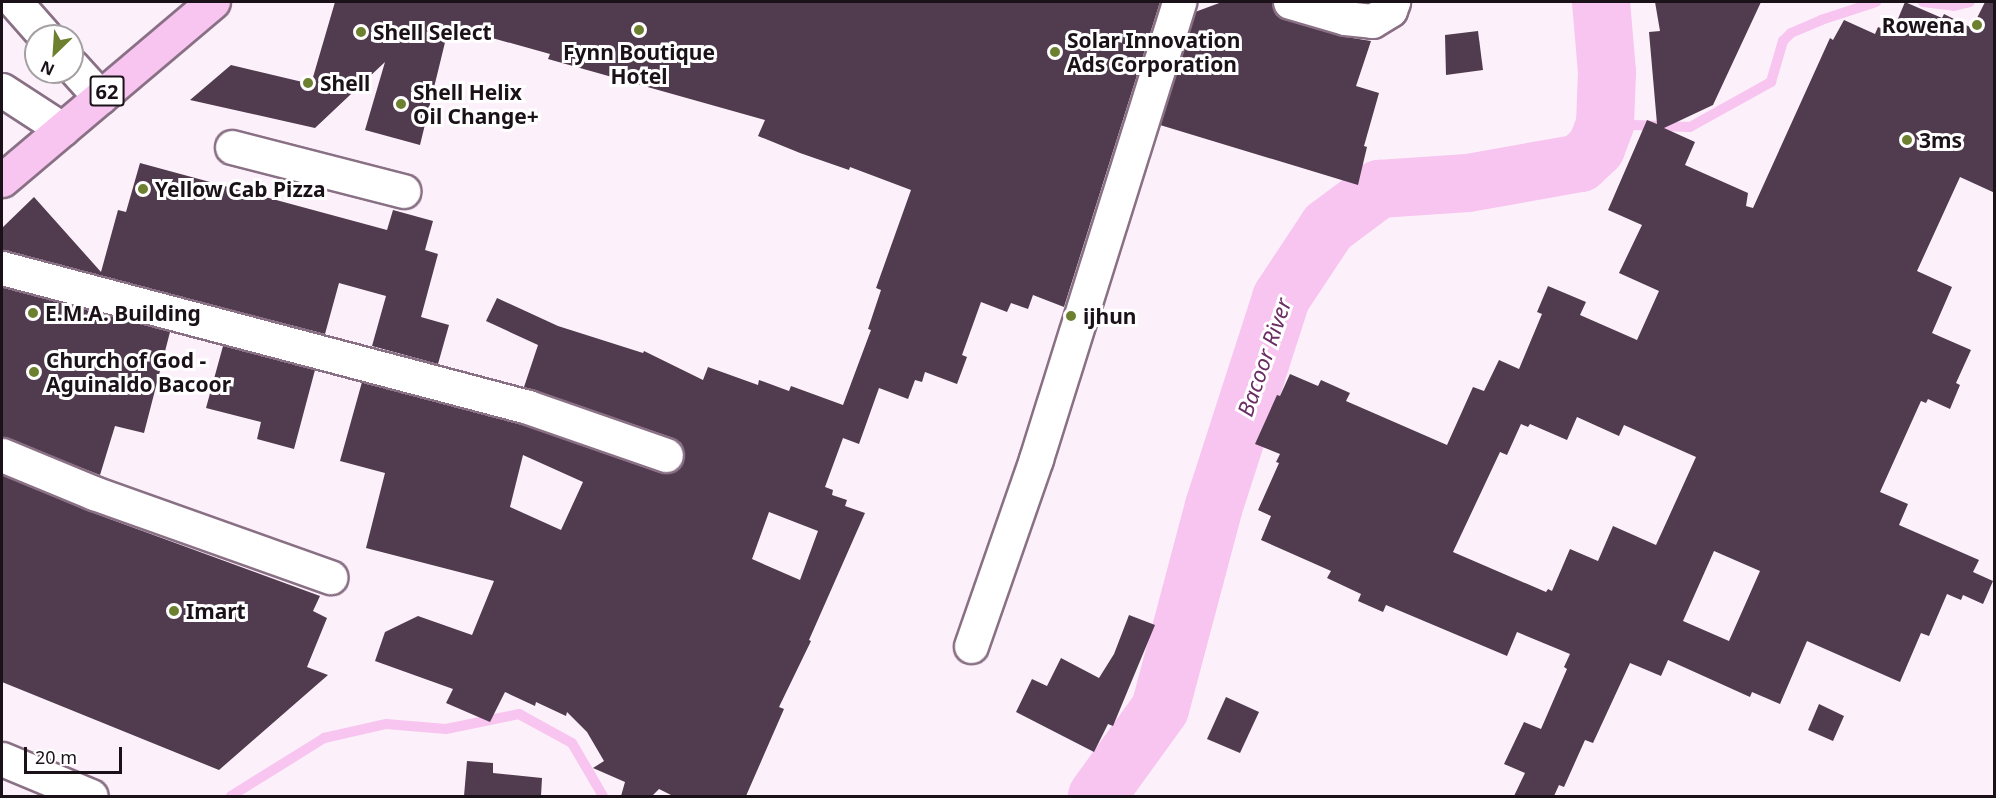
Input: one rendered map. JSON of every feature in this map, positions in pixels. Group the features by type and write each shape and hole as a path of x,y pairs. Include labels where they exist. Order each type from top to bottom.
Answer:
{"highway":[{"name":"62","path":"2,180 213,2"}],"street":[{"path":"15,2 34,24"},
{"path":"971,646 1036,459 1179,2"},
{"path":"1290,2 1345,18 1372,21 1390,10 1393,2"},
{"path":"84,79 100,97"},
{"path":"2,90 62,129"},
{"path":"232,147 403,191"},
{"path":"2,268 528,406 666,455"},
{"path":"2,455 94,493 330,577"},
{"path":"2,759 91,796"}],"building":[{"path":"335,2 1160,2 1064,307 1033,295 1028,309 1011,303 1007,312 981,302 962,355 967,357 957,384 925,372 922,382 915,380 908,399 879,388 859,444 843,438 825,487 833,490 832,495 847,500 845,506 865,513 809,640 811,641 779,707 784,709 746,796 673,796 659,789 652,796 621,796 625,782 593,768 604,761 587,732 567,712 566,716 536,702 535,706 505,692 490,722 446,703 453,689 375,661 385,632 418,616 472,635 494,581 366,548 385,473 340,461 362,382 523,425 660,473 670,473 679,469 684,461 684,452 681,443 673,438 524,387 538,345 486,321 497,298 558,326 643,353 644,351 703,380 708,367 758,385 759,380 789,391 791,386 843,405 871,330 868,329 881,290 876,288 911,190 850,167 849,170 800,153 758,136 765,120 548,59 550,54 449,26 420,145 365,130 385,62 315,128 190,100 231,65 311,84","holes":["523,455 583,482 561,530 510,507","769,512 818,531 800,580 752,559"]},
{"path":"1222,2 1272,2 1276,15 1285,20 1340,36 1371,41 1356,86 1379,93 1364,146 1367,147 1358,185 1160,125 1195,12"},
{"path":"1655,2 1761,2 1713,105 1664,128 1695,142 1685,165 1748,193 1746,206 1753,208 1830,38 1833,40 1844,20 1875,34 1878,27 1892,33 1905,2 1942,18 1944,14 1972,28 1985,2 1995,2 1995,193 1960,177 1917,271 1952,287 1932,333 1971,350 1956,383 1960,385 1950,409 1928,399 1926,403 1921,401 1880,492 1908,504 1899,525 1979,560 1973,572 1993,581 1983,604 1963,595 1961,600 1947,594 1929,636 1921,633 1900,682 1807,641 1780,704 1752,692 1750,697 1668,660 1661,676 1630,663 1593,743 1585,740 1564,787 1559,785 1554,796 1514,796 1525,773 1504,764 1524,722 1541,729 1567,669 1564,667 1570,654 1517,632 1507,656 1386,605 1383,612 1358,601 1361,594 1327,578 1331,571 1261,540 1271,516 1258,510 1279,463 1276,462 1280,454 1255,444 1277,395 1280,396 1290,374 1318,386 1321,380 1350,393 1346,401 1447,445 1473,387 1484,391 1499,360 1519,369 1542,314 1537,312 1548,286 1586,302 1580,315 1637,340 1659,291 1619,273 1642,225 1608,210 1647,120 1657,124 1649,32 1660,31","holes":["1577,417 1619,436 1624,425 1696,457 1656,545 1613,526 1598,561 1570,549 1552,591 1548,589 1546,592 1453,552 1500,452 1507,455 1521,424 1528,427 1530,424 1567,440","1714,551 1760,571 1729,641 1683,621"]},
{"path":"1478,31 1483,70 1446,75 1445,35"},
{"path":"140,163 387,230 393,210 433,221 425,250 438,254 421,317 449,325 438,364 372,346 386,296 339,283 325,334 2,250 2,228 34,197 101,272 118,210 126,212"},
{"path":"2,287 170,332 144,433 115,426 100,475 2,437"},
{"path":"223,346 315,370 294,449 257,439 261,422 206,408"},
{"name":"Imart","path":"2,475 88,511 320,596 313,611 327,618 307,667 328,675 219,770 2,682"},
{"path":"1129,615 1155,625 1113,726 1108,724 1094,752 1016,712 1032,679 1047,686 1061,658 1099,678 1114,654"},
{"path":"1226,697 1259,712 1240,753 1207,739"},
{"path":"1819,704 1844,716 1833,741 1808,730"},
{"path":"467,761 493,763 493,773 542,778 541,796 464,796"}],"waterway":[{"name":"Bacoor River","path":"1097,796 1160,709 1214,506 1281,298 1328,227 1379,189 1468,183 1580,163 1596,148 1605,124 1607,72 1601,2"},
{"path":"1605,124 1690,127 1771,82 1783,41 1791,33 1821,20 1876,2"},
{"path":"1923,2 1954,6 1970,2"},
{"path":"231,796 324,738 386,724 446,729 519,714 572,743 603,796"}],"place":[{"name":"Rowena","path":"1977,25"},
{"name":"Fynn Boutique Hotel","path":"639,30"},
{"name":"Shell Select","path":"361,32"},
{"name":"Solar Innovation Ads Corporation","path":"1055,52"},
{"name":"Shell","path":"308,83"},
{"name":"Shell Helix Oil Change+","path":"401,104"},
{"name":"3ms","path":"1907,140"},
{"name":"Yellow Cab Pizza","path":"143,189"},
{"name":"E.M.A. Building","path":"33,313"},
{"name":"ijhun","path":"1071,316"},
{"name":"Church of God - Aguinaldo Bacoor","path":"34,372"},
{"name":"Imart","path":"174,611"}]}
